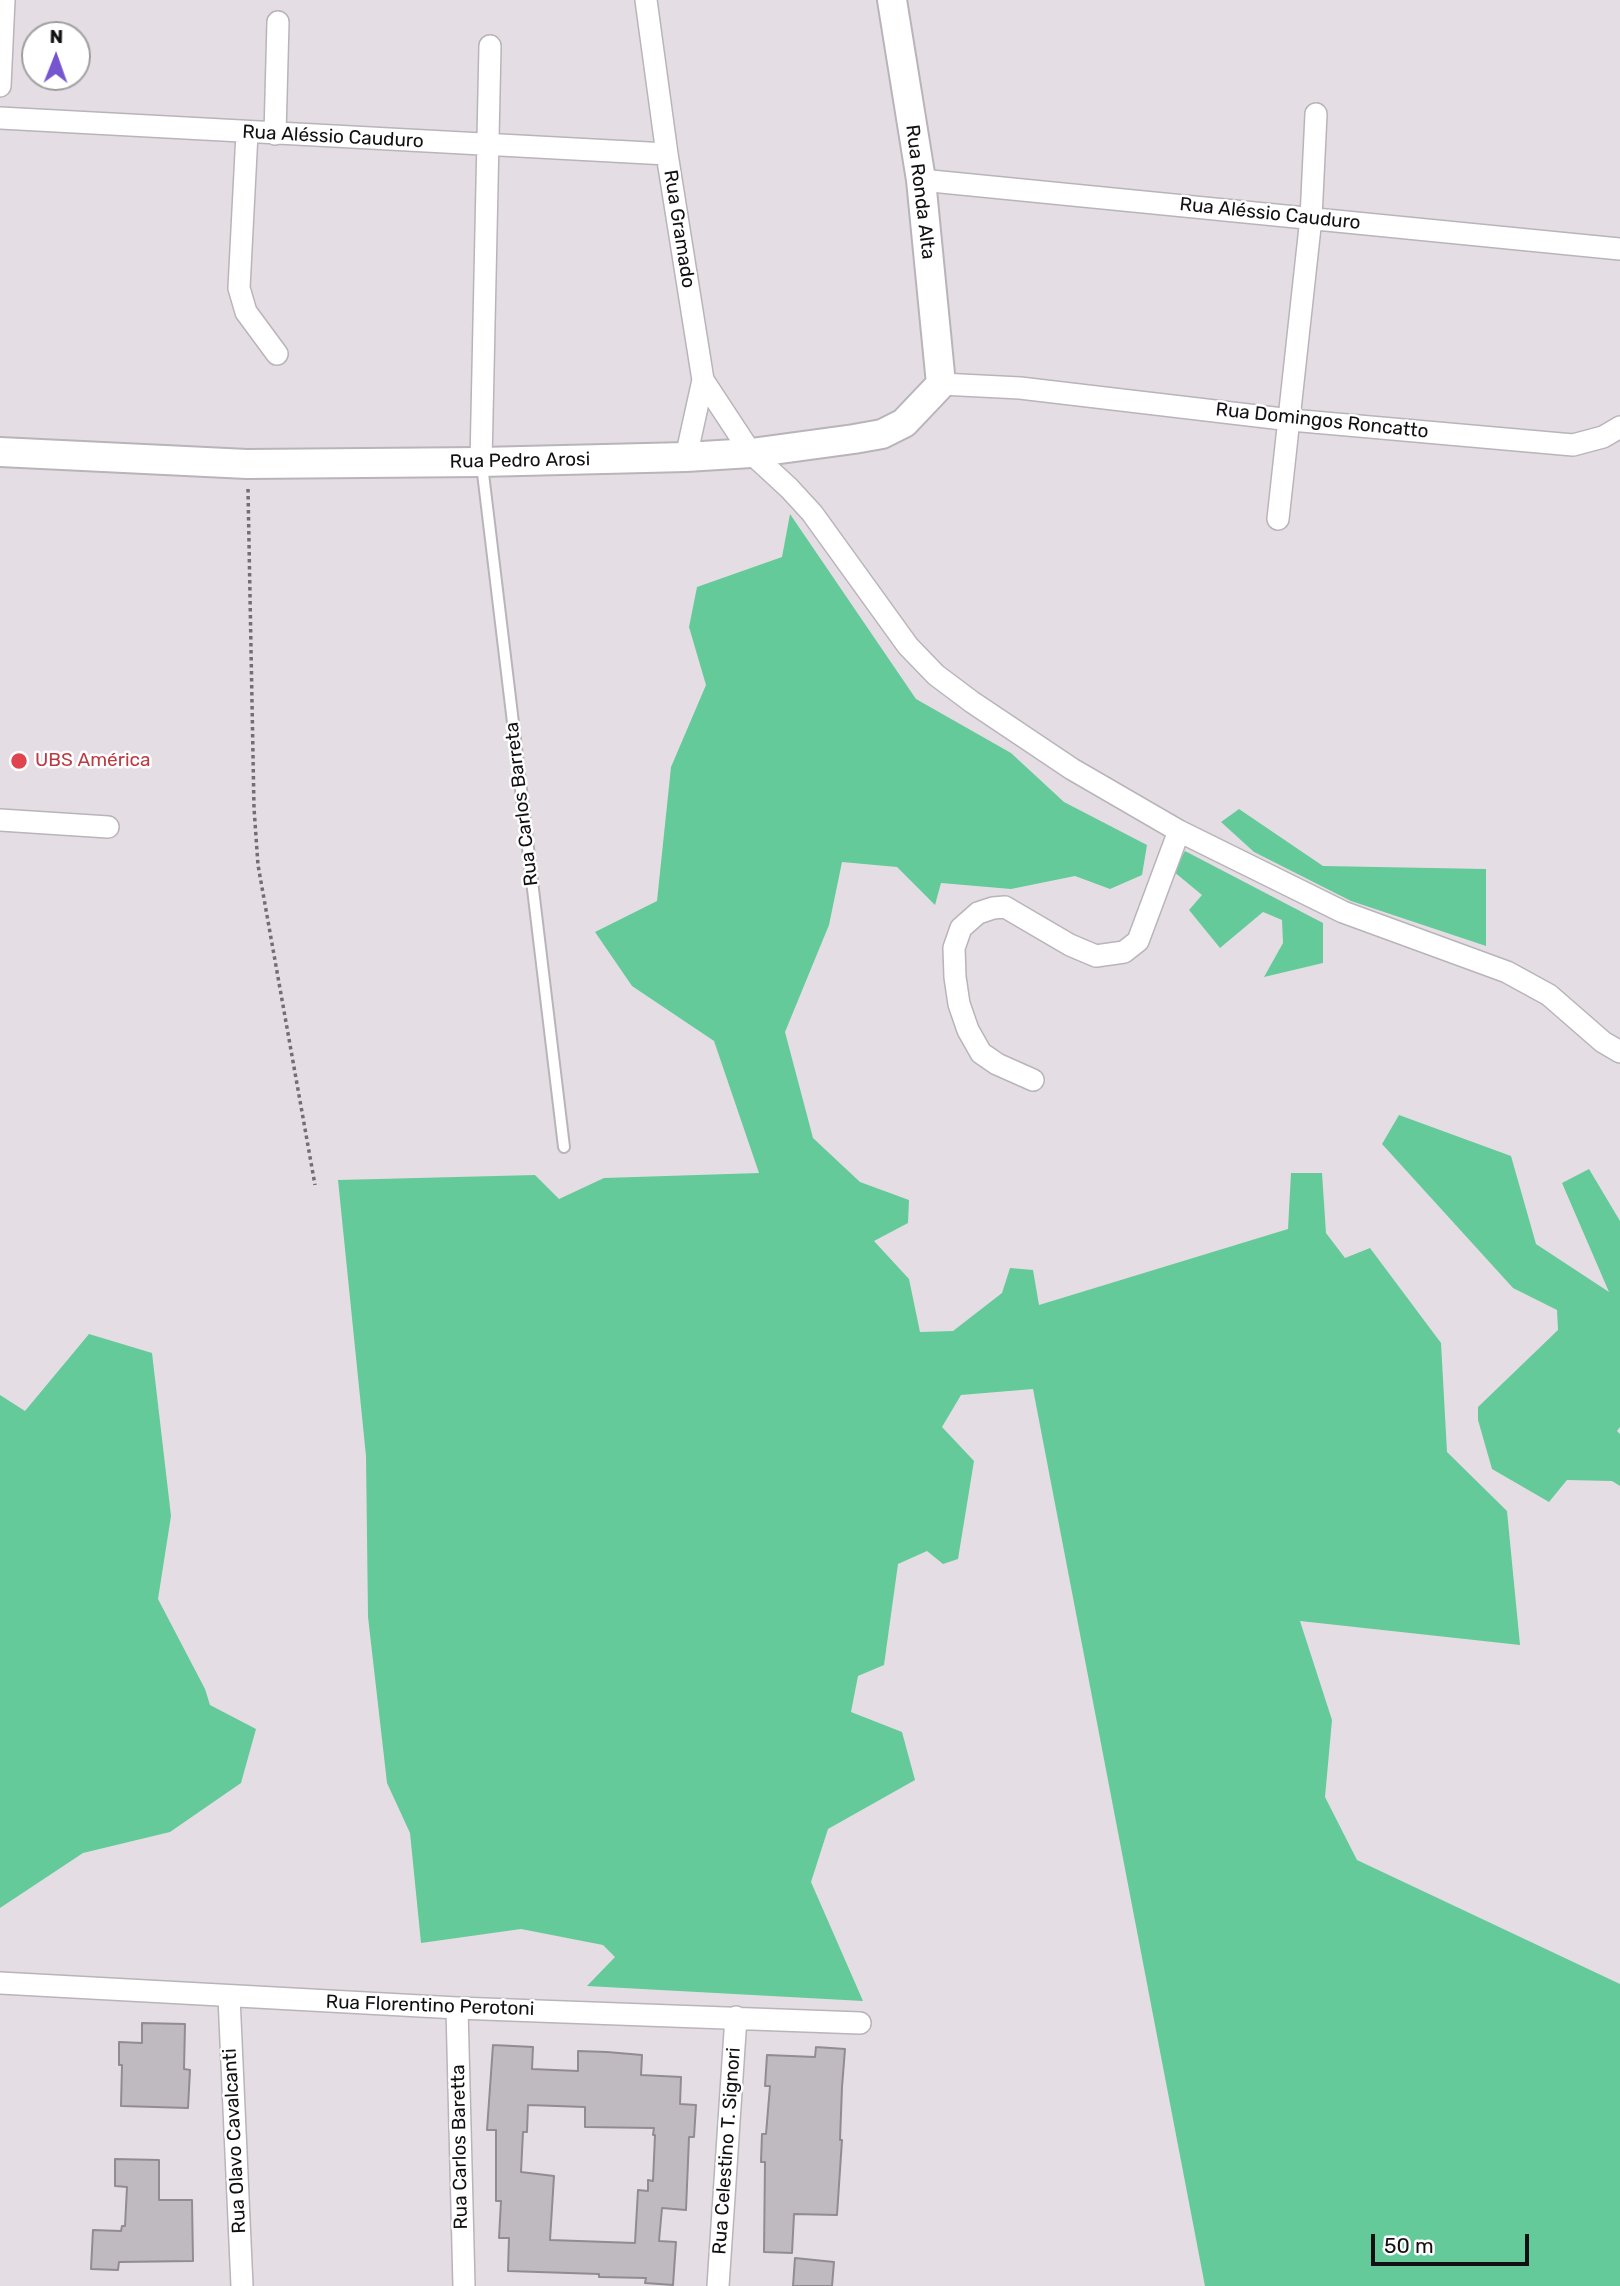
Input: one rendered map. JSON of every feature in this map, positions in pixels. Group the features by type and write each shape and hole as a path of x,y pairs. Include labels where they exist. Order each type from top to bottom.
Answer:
{"street":[{"path":"0,86 4,0"},
{"name":"Rua Gramado","path":"646,0 703,380 686,457"},
{"name":"Rua Ronda Alta","path":"892,0 921,180 942,384"},
{"path":"275,134 278,22"},
{"path":"481,462 490,46"},
{"path":"1278,519 1291,420 1311,218 1316,114"},
{"name":"Rua Aléssio Cauduro","path":"0,118 667,154"},
{"path":"247,133 239,288 246,312 277,354"},
{"name":"Rua Aléssio Cauduro","path":"921,180 1620,249"},
{"path":"703,380 751,453 812,513 908,646 936,675 1072,769 1179,831 1343,912 1507,972 1549,995 1603,1042 1620,1052"},
{"name":"Rua Pedro Arosi","path":"0,452 247,464 481,462 751,453 882,434 905,423 942,384"},
{"name":"Rua Domingos Roncatto","path":"942,384 1020,388 1291,420 1573,445 1603,437 1620,427"},
{"path":"0,820 108,827"},
{"path":"1033,1080 997,1064 981,1053 968,1030 959,1004 955,977 954,948 961,928 978,913 1005,907 1070,946 1096,956 1124,952 1138,941 1179,831"},
{"name":"Rua Florentino Perotoni","path":"0,1983 457,2008 860,2023"},
{"name":"Rua Olavo Cavalcanti","path":"229,1997 242,2286"},
{"name":"Rua Carlos Baretta","path":"457,2008 464,2286"},
{"name":"Rua Celestino T. Signori","path":"718,2286 736,2017"}],"lane":[{"name":"Rua Carlos Barreta","path":"481,462 564,1147"}],"path":[{"path":"247,464 257,865 315,1185"}],"green space":[{"path":"790,514 916,699 1011,753 1064,802 1147,845 1142,875 1110,889 1075,876 1011,889 941,883 935,905 897,867 842,862 829,925 785,1032 813,1138 860,1182 909,1200 908,1223 874,1241 909,1279 920,1332 953,1331 1002,1293 1010,1268 1033,1270 1039,1305 1288,1229 1291,1173 1322,1173 1326,1233 1345,1258 1370,1248 1441,1343 1447,1452 1507,1511 1520,1645 1300,1621 1332,1720 1325,1797 1357,1860 1620,1984 1620,2286 1205,2286 1033,1389 961,1395 942,1427 974,1461 958,1559 943,1564 927,1551 898,1564 884,1665 858,1676 851,1712 902,1732 915,1780 828,1829 811,1882 863,2001 587,1986 615,1957 603,1945 521,1929 421,1943 410,1833 387,1783 368,1617 366,1456 338,1180 535,1175 559,1199 604,1178 759,1173 714,1041 632,986 595,932 657,901 671,767 706,685 689,627 697,587 782,557"},
{"path":"1239,809 1323,866 1486,869 1486,946 1351,901 1254,852 1221,822"},
{"path":"1185,851 1323,923 1323,963 1264,977 1283,943 1282,920 1263,912 1220,948 1189,910 1202,895 1173,871"},
{"path":"1399,1115 1511,1156 1536,1244 1609,1292 1562,1183 1589,1169 1620,1221 1620,1427 1617,1431 1620,1434 1620,1486 1612,1481 1567,1480 1549,1502 1492,1469 1478,1420 1478,1407 1558,1330 1557,1310 1513,1288 1382,1144"},
{"path":"89,1334 152,1353 171,1516 158,1599 205,1689 210,1705 256,1729 241,1783 170,1832 83,1853 0,1908 0,1395 25,1411"}],"building":[{"path":"142,2023 185,2024 184,2069 190,2070 188,2108 121,2106 122,2065 119,2065 119,2042 142,2043"},
{"path":"493,2045 533,2047 532,2069 578,2071 578,2051 607,2052 642,2055 641,2075 681,2077 680,2104 696,2105 694,2137 689,2137 686,2210 662,2208 659,2241 676,2242 673,2285 645,2283 646,2278 599,2277 599,2274 508,2271 509,2238 499,2238 501,2201 496,2201 496,2130 487,2130","holes":["528,2105 585,2107 585,2127 654,2128 653,2181 648,2180 648,2191 638,2190 635,2243 550,2240 554,2176 521,2172 523,2132 527,2132"]},
{"path":"816,2047 845,2049 837,2215 794,2214 792,2253 764,2252 765,2162 761,2162 762,2134 766,2134 770,2086 765,2086 767,2055 815,2057"},
{"path":"115,2159 159,2160 159,2200 192,2200 193,2261 119,2262 118,2270 91,2269 93,2230 121,2231 122,2226 125,2226 127,2187 115,2186"},
{"path":"795,2258 834,2262 832,2286 793,2286"}],"place":[{"name":"UBS América","path":"19,761"}]}
